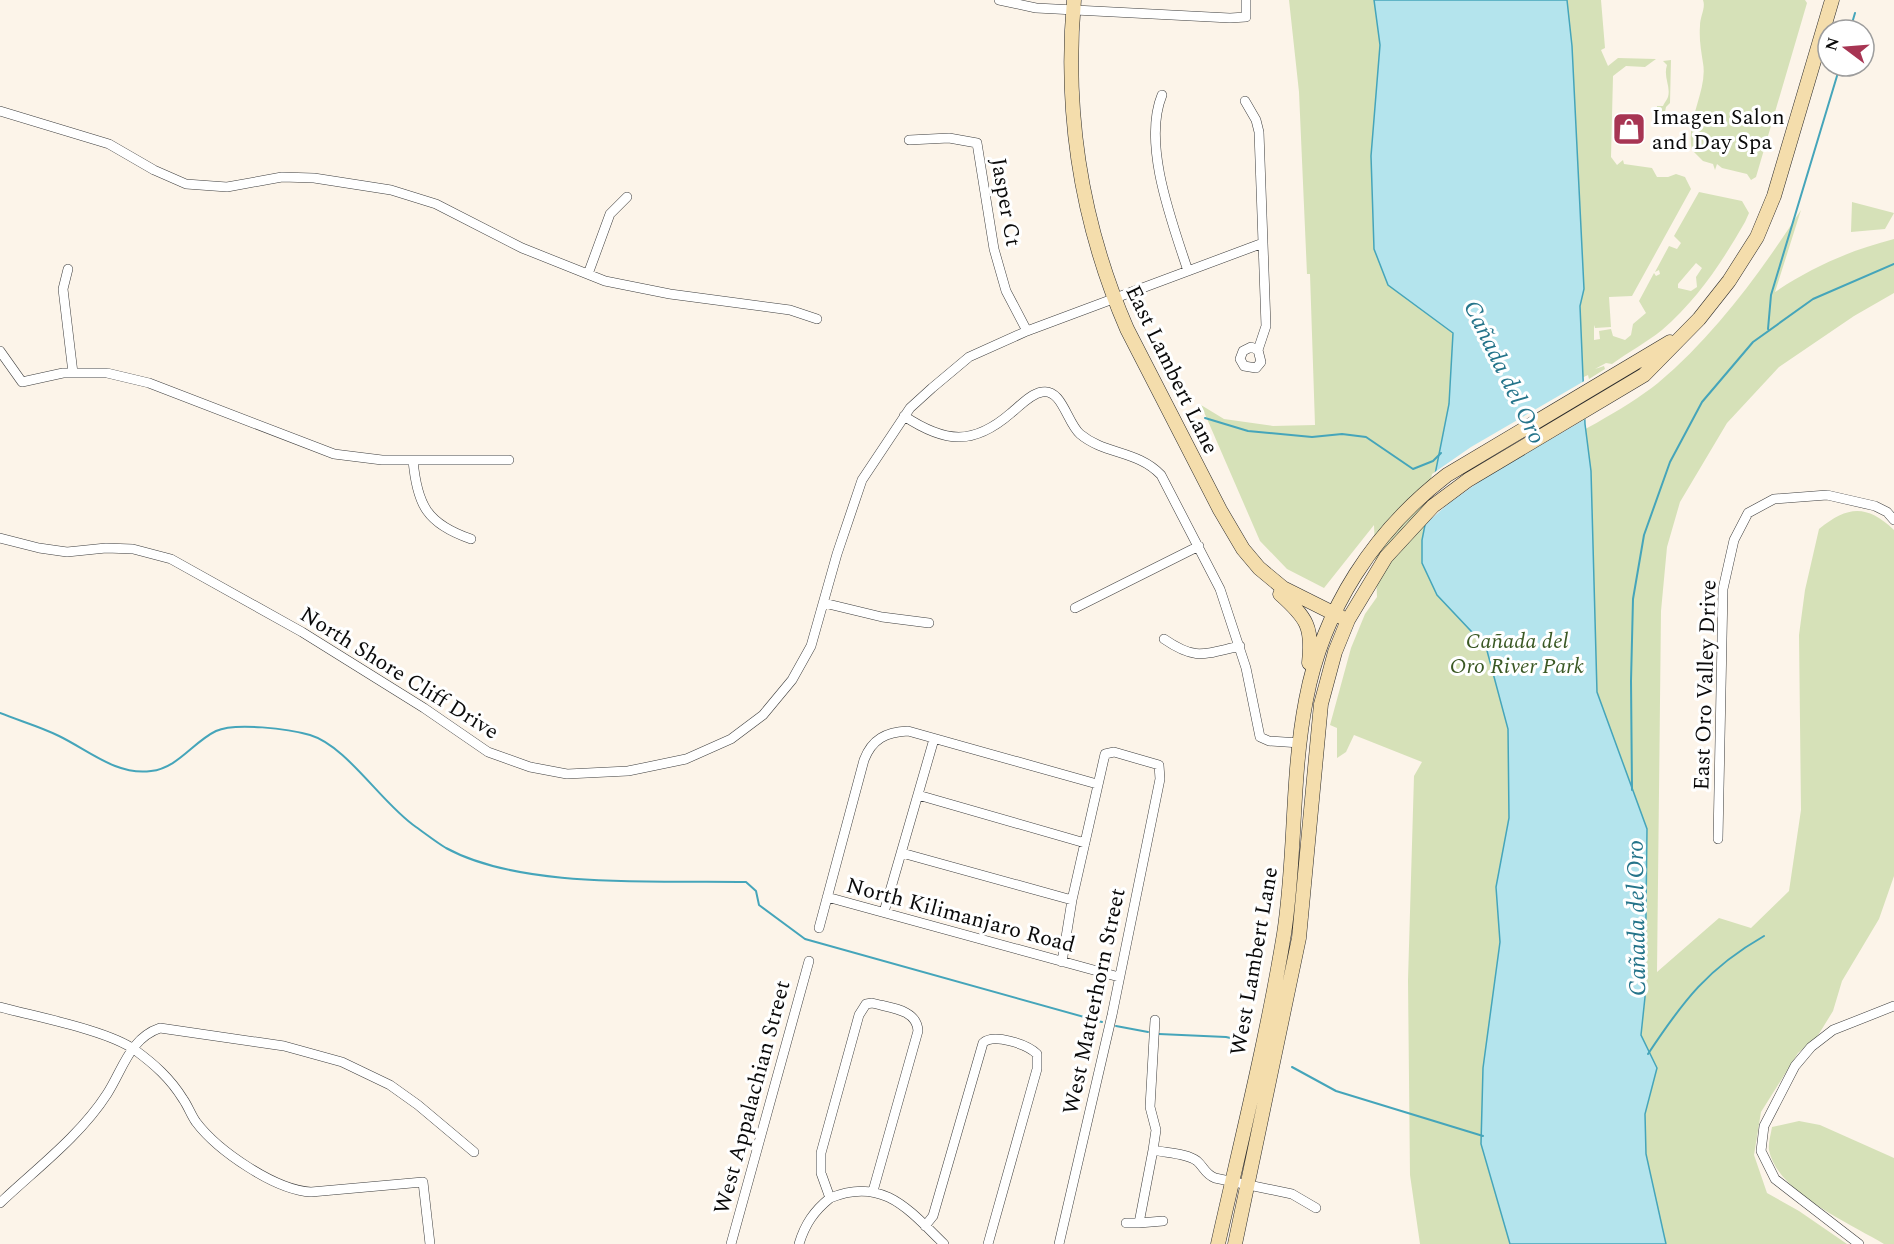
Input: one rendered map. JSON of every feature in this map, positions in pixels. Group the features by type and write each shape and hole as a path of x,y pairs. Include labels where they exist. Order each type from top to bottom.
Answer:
{"main road":[{"name":"West Lambert Lane","path":"1235,1244 1294,965 1306,882 1321,704 1332,660 1350,616 1393,548 1442,499 1480,472 1644,375 1729,281 1767,215 1781,179 1832,0"},
{"name":"East Lambert Lane","path":"1074,4 1071,74 1077,155 1093,231 1114,298 1135,348 1220,510 1243,549 1259,568 1291,593 1334,614 1350,616"},
{"name":"West Lambert Lane","path":"1218,1244 1283,935 1300,743 1306,701 1315,664 1344,592 1386,531 1432,487 1459,466 1684,332"},
{"path":"1259,568 1270,584 1299,611 1307,624 1311,644 1306,701"},
{"path":"1296,799 1302,807 1299,868 1306,882"}],"street":[{"path":"999,0 1036,8 1074,4 1246,17 1246,0"},
{"path":"1162,95 1155,116 1158,158 1172,222 1188,271"},
{"path":"1245,101 1256,120 1259,132 1266,326 1258,350"},
{"path":"0,111 109,144 154,170 186,184 227,187 282,177 303,177 391,190 436,204 522,248 588,274 670,294 790,310 817,319"},
{"name":"Jasper Ct","path":"909,140 949,138 977,143 994,249 1006,291 1027,331"},
{"path":"588,274 610,214 627,197"},
{"name":"North Shore Cliff Drive","path":"0,538 39,548 67,552 106,548 133,549 171,560 302,632 424,708 488,752 530,768 567,774 628,771 686,759 731,739 763,715 792,680 811,646 861,480 904,416 969,357 1027,331 1263,243"},
{"path":"68,269 63,289 73,373"},
{"path":"0,351 22,382 73,373 107,372 149,383 334,454 413,460 508,460"},
{"path":"904,416 923,429 948,438 967,438 985,433 1032,396 1042,392 1051,393 1061,401 1066,416 1079,433 1101,447 1140,458 1153,467 1161,475 1220,589 1240,646 1260,737 1269,741 1300,743"},
{"path":"413,460 416,487 428,513 438,525 471,539"},
{"name":"East Oro Valley Drive","path":"1718,838 1724,589 1734,540 1748,513 1774,499 1827,495 1875,506 1887,512 1894,520"},
{"path":"1075,608 1199,546"},
{"path":"824,603 882,617 929,623"},
{"path":"1164,639 1194,656 1240,646"},
{"path":"819,928 864,760 876,741 890,733 908,732 1097,784 1072,900 1062,962"},
{"path":"884,912 934,739"},
{"name":"West Matterhorn Street","path":"1059,1244 1119,977 1160,779 1159,765 1109,752 1102,760 1097,784"},
{"path":"918,795 1085,843"},
{"path":"902,853 1072,900"},
{"name":"North Kilimanjaro Road","path":"827,897 1119,977"},
{"name":"West Appalachian Street","path":"731,1244 809,961"},
{"path":"830,1198 821,1173 821,1153 859,1015 866,1004 912,1015 918,1023 918,1031 873,1191"},
{"path":"1860,1244 1775,1179 1761,1151 1764,1126 1795,1066 1811,1047 1833,1030 1894,1006"},
{"path":"0,1007 111,1038 132,1048 158,1067 173,1084 207,1135 277,1185 296,1191 311,1192 423,1182 430,1244"},
{"path":"1139,1223 1156,1130 1150,1107 1155,1020"},
{"path":"0,1203 81,1127 106,1095 132,1048 149,1032 172,1028 284,1046 325,1056 366,1072 390,1085 418,1105 474,1152"},
{"path":"925,1226 933,1216 980,1049 985,1040 994,1038 1032,1048 1039,1062 988,1244"},
{"path":"1153,1150 1191,1158 1210,1175 1292,1194 1316,1208"},
{"path":"799,1244 807,1222 817,1209 830,1198 851,1191 873,1191 894,1199 944,1244"},
{"path":"1126,1223 1163,1221"}],"green space":[{"name":"Cañada del Oro River Park","path":"1289,0 1601,0 1605,48 1601,50 1608,66 1618,58 1656,59 1645,67 1626,66 1613,76 1611,157 1617,165 1623,160 1624,164 1652,168 1657,177 1676,174 1685,177 1691,189 1632,296 1609,297 1611,327 1595,328 1594,325 1594,340 1600,339 1599,331 1611,329 1613,336 1625,340 1631,335 1633,324 1646,313 1639,301 1654,273 1656,276 1660,274 1659,270 1655,272 1669,246 1677,249 1681,243 1674,236 1699,192 1742,201 1749,213 1718,266 1675,318 1656,335 1612,364 1606,363 1595,369 1604,366 1605,369 1589,379 1588,375 1573,382 1532,459 1629,403 1658,383 1679,364 1736,302 1770,257 1801,210 1775,292 1832,260 1894,239 1894,293 1854,316 1779,367 1727,423 1680,502 1667,547 1661,611 1657,972 1719,918 1751,928 1789,891 1801,810 1799,635 1805,590 1819,529 1839,516 1857,511 1875,516 1894,530 1894,876 1879,919 1842,981 1833,1011 1817,1037 1798,1053 1761,1112 1754,1155 1767,1193 1799,1211 1847,1244 1420,1244 1410,1175 1408,980 1414,776 1422,762 1354,735 1346,752 1337,758 1337,728 1330,725 1351,648 1365,614 1377,597 1374,525 1324,588 1287,569 1260,541 1201,405 1224,419 1273,426 1315,425 1310,274 1307,274 1299,92","holes":["1696,263 1702,268 1696,277 1697,287 1691,291 1678,288 1678,284"]},
{"path":"1703,0 1805,0 1807,3 1756,177 1751,180 1747,174 1722,168 1717,164 1715,170 1713,164 1703,161 1692,150 1691,128 1704,73 1700,35"},
{"path":"1671,60 1670,103 1665,112 1657,111 1657,106 1663,106 1669,93 1667,65 1663,61"},
{"path":"1852,202 1894,213 1885,229 1851,232"},
{"path":"1799,1121 1820,1125 1894,1158 1894,1244 1884,1244 1834,1216 1800,1193 1785,1179 1775,1165 1769,1150 1772,1127"}],"water":[{"name":"Cañada del Oro","path":"1374,0 1567,0 1572,46 1584,289 1580,306 1585,424 1591,471 1597,692 1647,829 1645,997 1641,1035 1657,1068 1645,1114 1646,1154 1666,1244 1510,1244 1481,1144 1483,1068 1500,942 1496,887 1509,818 1508,729 1486,647 1437,595 1422,563 1422,540 1449,404 1453,333 1388,285 1374,249 1371,156 1380,45"}],"pier":[{"path":"1586,380 1587,418 1483,479 1448,504 1421,528 1432,474 1471,447"}],"waterway":[{"path":"1854,18 1855,13"},
{"path":"1768,329 1771,295 1836,78"},
{"path":"1632,790 1633,599 1644,535 1670,462 1702,402 1753,342 1813,299 1894,264"},
{"path":"1205,418 1248,431 1312,437 1342,434 1366,437 1413,469 1433,461 1441,453"},
{"path":"0,713 52,733 103,761 138,772 161,769 169,765 208,736 225,728 262,727 310,735 324,741 351,763 403,817 416,827 446,848 477,861 513,871 552,877 592,880 746,882 756,891 759,905 805,939 1102,1022"},
{"path":"1648,1054 1698,987 1727,960 1764,936"},
{"path":"1116,1026 1148,1032"},
{"path":"1159,1034 1226,1037 1248,1042"},
{"path":"1292,1067 1336,1091 1483,1136"}],"place":[{"name":"Imagen Salon and Day Spa","path":"1629,129"}]}
